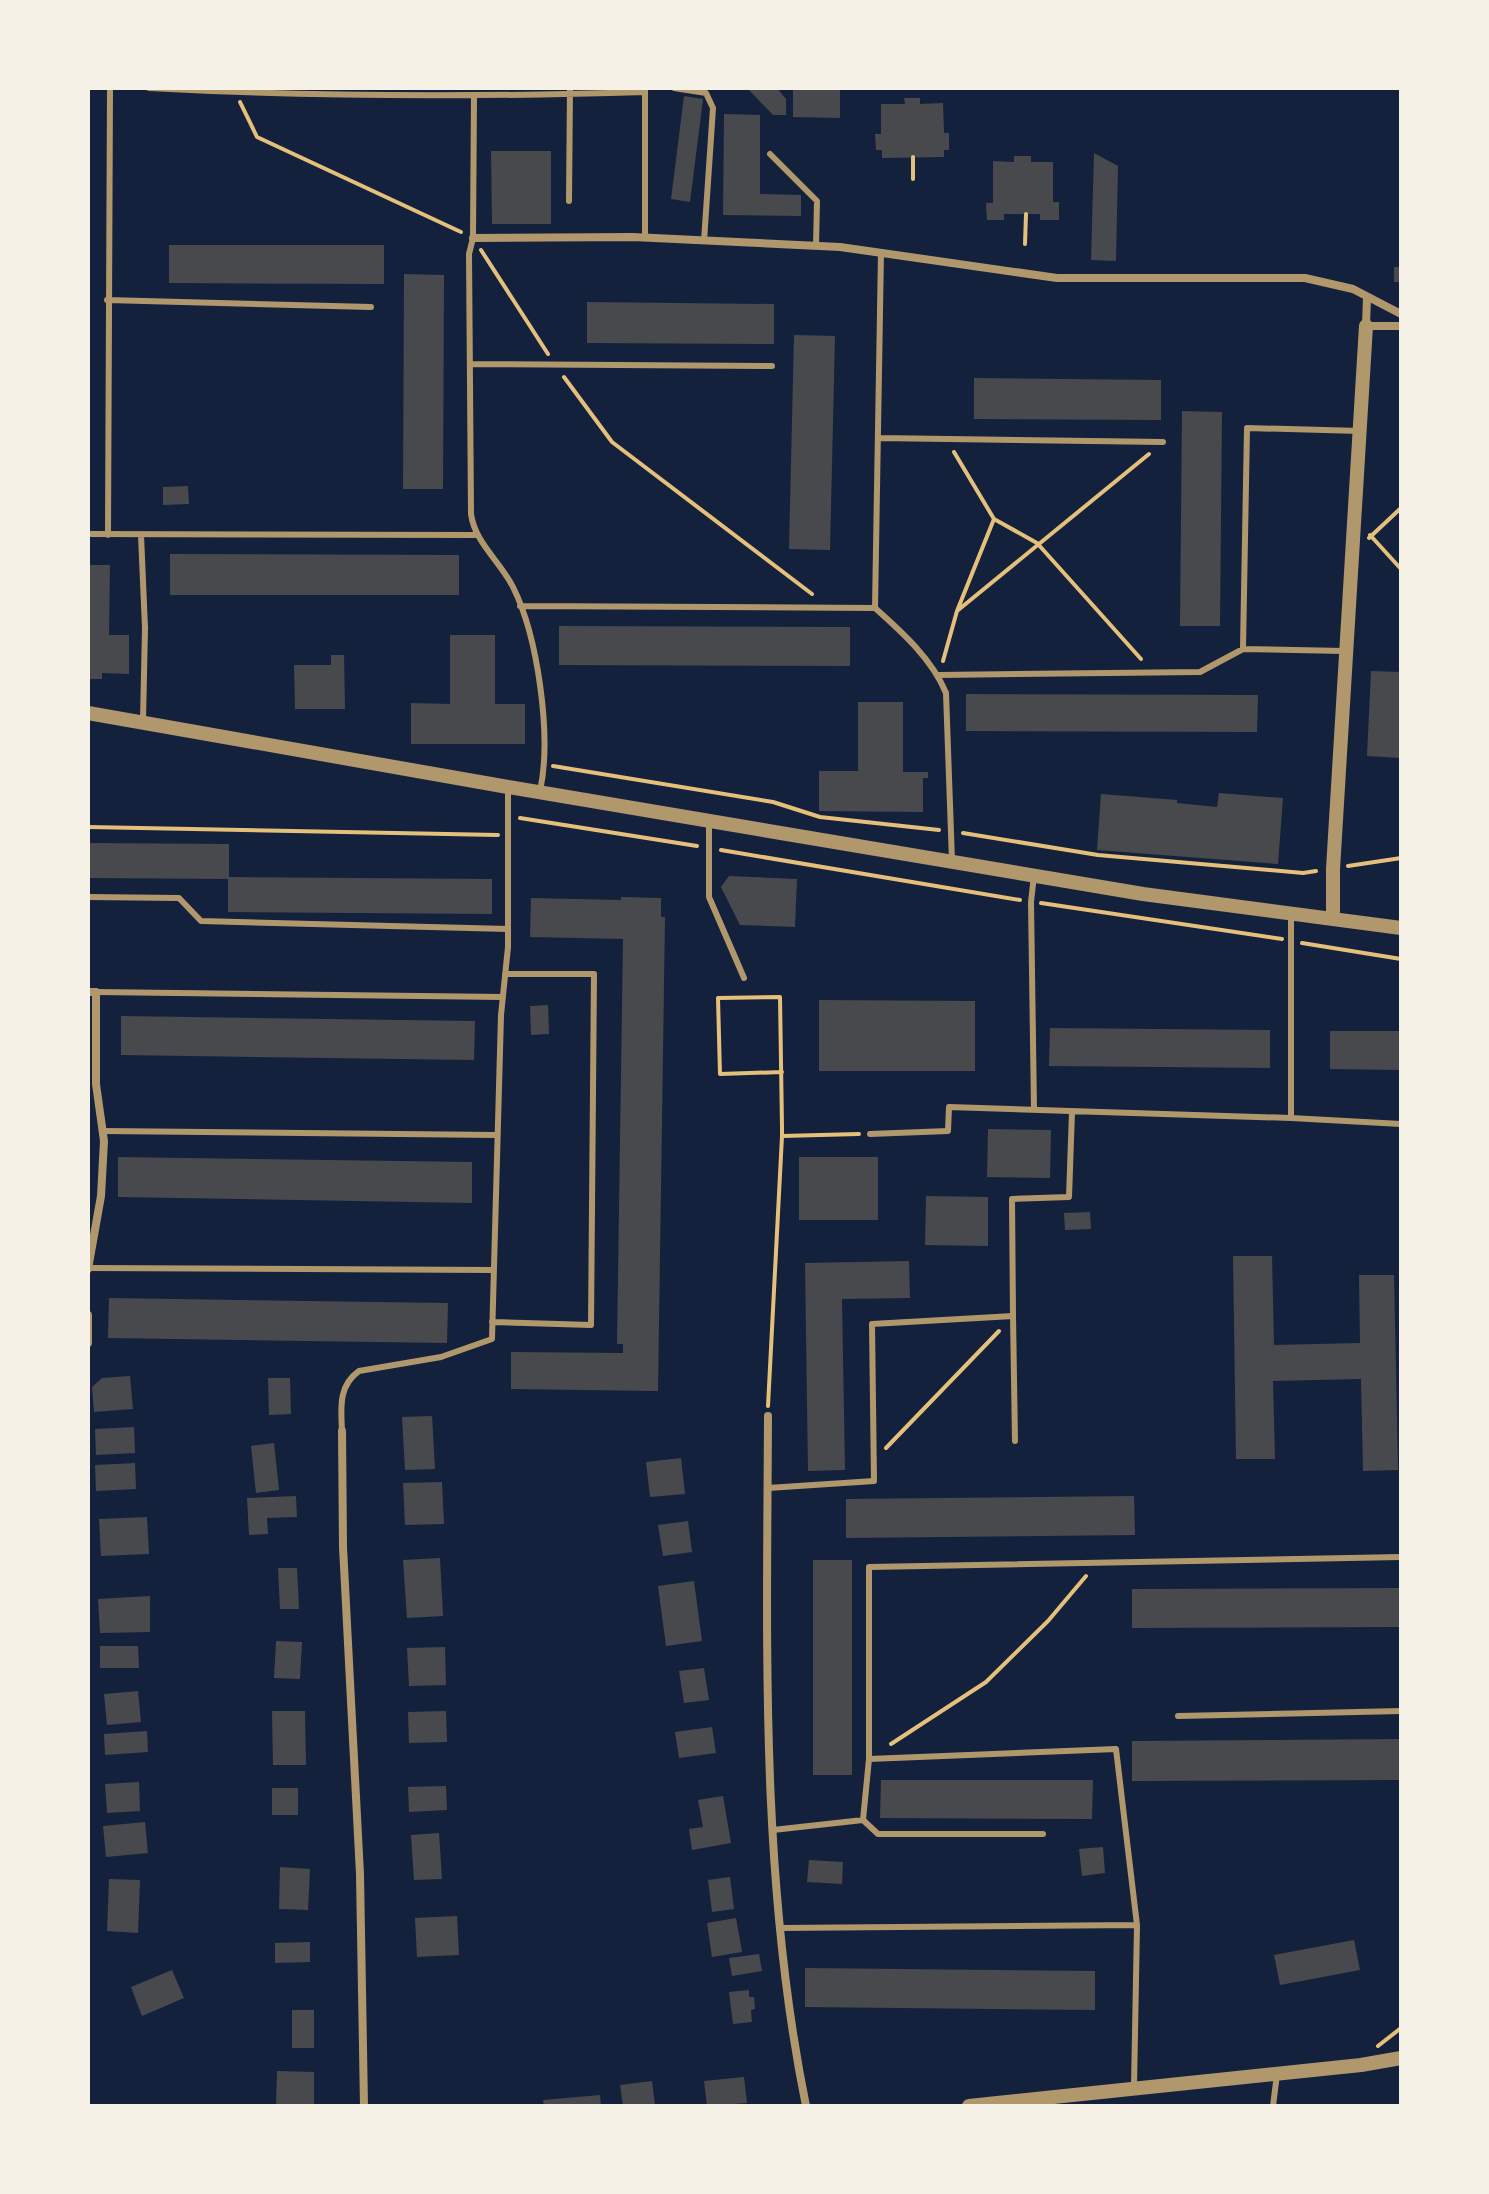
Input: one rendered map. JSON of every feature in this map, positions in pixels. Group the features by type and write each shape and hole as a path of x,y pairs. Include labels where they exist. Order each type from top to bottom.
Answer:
{"street":[{"path":"473,238 645,238 816,246 881,252 1057,278 1305,278 1334,283 1401,314"},
{"path":"1333,919 1333,869 1367,297"},
{"path":"1366,326 1401,326"},
{"path":"88,713 540,793 1143,894 1401,928"},
{"path":"88,1269 101,1196 103,1131 96,1084 92,992"},
{"path":"88,1315 88,1343"},
{"path":"768,1416 773,1830 779,1928 806,2106"},
{"path":"342,1431 343,1547 360,1874 364,2106"},
{"path":"969,2106 1361,2065 1401,2058"}],"lane":[{"path":"108,535 110,88"},
{"path":"149,88 236,93 474,96 645,90 645,238"},
{"path":"674,88 706,93 713,108 704,241"},
{"path":"569,201 570,91"},
{"path":"474,96 473,238 469,254 471,514 476,535 504,571 520,606 537,675 546,731 540,793"},
{"path":"770,154 817,201 816,246"},
{"path":"875,608 881,252"},
{"path":"107,300 371,307"},
{"path":"470,364 772,366"},
{"path":"1243,649 1247,428 1360,431"},
{"path":"879,438 1163,442"},
{"path":"88,534 476,535"},
{"path":"141,535 145,628 143,721"},
{"path":"520,606 875,608 902,632 939,675 946,693 952,861"},
{"path":"939,675 1200,672 1243,649 1348,651"},
{"path":"342,1431 341,1402 349,1378 359,1371 441,1357 492,1339 497,1135 508,929 508,787"},
{"path":"709,820 709,897 744,978"},
{"path":"1034,875 1031,902 1034,1109"},
{"path":"88,897 179,898 201,921 508,929"},
{"path":"1291,914 1291,1118"},
{"path":"492,1322 591,1325 594,974 505,974"},
{"path":"92,992 503,997"},
{"path":"870,1134 948,1131 949,1107 1401,1124"},
{"path":"1015,1441 1012,1199 1069,1197 1072,1112"},
{"path":"103,1131 497,1135"},
{"path":"88,1269 494,1270"},
{"path":"768,1488 874,1481 872,1324 1013,1316"},
{"path":"863,1820 869,1759 869,1567 1401,1557"},
{"path":"1178,1716 1401,1711"},
{"path":"869,1759 1116,1749 1137,1925 1134,2089"},
{"path":"773,1830 863,1820 878,1834 1043,1834"},
{"path":"779,1928 1137,1925"},
{"path":"1273,2106 1277,2074"}],"path":[{"path":"236,93 257,137 473,238 554,364 612,442 830,608"},
{"path":"913,157 913,179"},
{"path":"1025,244 1026,214"},
{"path":"947,439 994,519 1037,543 1152,672"},
{"path":"957,611 1163,442"},
{"path":"1353,553 1401,508"},
{"path":"1355,518 1401,569"},
{"path":"939,675 957,611 994,519"},
{"path":"544,765 773,802 820,817 951,831 1098,855 1303,873 1401,858"},
{"path":"510,816 1401,959"},
{"path":"88,827 508,835"},
{"path":"768,1416 782,1136 782,1072 780,997 718,998 720,1074 782,1072"},
{"path":"782,1136 870,1134"},
{"path":"873,1462 1013,1316"},
{"path":"869,1759 986,1682 1048,1621 1099,1562"}],"building":[{"path":"747,88 777,88 786,99 786,115 773,115"},
{"path":"793,88 840,88 840,118 793,117"},
{"path":"684,96 703,99 690,202 671,199"},
{"path":"904,98 920,98 920,104 943,103 944,133 949,133 949,150 944,150 944,157 882,158 882,150 876,150 875,134 881,134 881,104 905,104"},
{"path":"724,114 760,115 760,194 801,195 801,216 723,215"},
{"path":"491,151 551,151 551,224 492,224"},
{"path":"1094,153 1118,166 1116,261 1091,260"},
{"path":"1014,156 1031,156 1031,162 1053,162 1053,202 1059,202 1059,220 1040,220 1040,214 1004,214 1004,220 987,220 986,203 993,203 993,161 1014,162"},
{"path":"169,245 384,245 384,284 169,283"},
{"path":"1394,267 1401,267 1401,282 1394,282"},
{"path":"404,274 444,275 443,489 403,489"},
{"path":"587,302 774,304 774,344 587,343"},
{"path":"794,335 835,336 830,550 789,549"},
{"path":"974,378 1161,380 1161,420 974,419"},
{"path":"1182,411 1222,412 1220,626 1180,626"},
{"path":"188,486 189,504 163,505 163,487"},
{"path":"170,554 459,555 459,595 170,595"},
{"path":"88,565 110,565 109,635 129,635 129,674 102,673 102,679 88,679"},
{"path":"559,626 850,627 850,666 559,665"},
{"path":"450,635 495,635 495,704 525,704 525,744 411,744 411,703 450,704"},
{"path":"331,655 344,655 345,709 295,709 294,665 331,665"},
{"path":"1371,671 1401,672 1401,758 1367,756"},
{"path":"966,694 1258,695 1257,732 966,731"},
{"path":"858,702 903,702 903,772 928,772 928,778 923,778 923,812 819,811 819,771 858,771"},
{"path":"1219,793 1283,798 1278,864 1097,850 1101,794 1177,800 1177,803 1217,807"},
{"path":"88,843 229,844 229,877 492,879 492,914 228,912 228,879 88,878"},
{"path":"729,876 797,879 795,927 740,925 721,887"},
{"path":"621,897 661,898 661,917 665,917 658,1391 511,1389 511,1352 623,1353 623,1344 617,1344 623,939 530,937 531,898 621,900"},
{"path":"819,1000 975,1001 975,1071 819,1071"},
{"path":"548,1005 549,1034 531,1035 530,1006"},
{"path":"121,1016 475,1021 474,1060 121,1055"},
{"path":"1050,1028 1270,1030 1270,1068 1049,1066"},
{"path":"1330,1031 1401,1031 1401,1070 1330,1069"},
{"path":"988,1129 1051,1130 1050,1178 987,1177"},
{"path":"118,1157 472,1162 472,1203 118,1197"},
{"path":"799,1157 878,1157 878,1220 799,1220"},
{"path":"926,1196 988,1197 988,1246 925,1245"},
{"path":"1090,1212 1091,1229 1065,1230 1064,1213"},
{"path":"1233,1256 1272,1256 1274,1345 1360,1343 1359,1275 1394,1275 1398,1470 1363,1471 1361,1379 1273,1381 1275,1459 1236,1459"},
{"path":"909,1261 910,1298 842,1299 845,1470 808,1471 805,1263"},
{"path":"109,1298 448,1303 447,1343 108,1338"},
{"path":"130,1376 133,1409 94,1412 92,1387 102,1378"},
{"path":"268,1378 290,1378 291,1414 269,1415"},
{"path":"432,1416 435,1469 405,1470 402,1417"},
{"path":"134,1427 135,1453 96,1455 95,1429"},
{"path":"274,1443 279,1490 256,1493 251,1446"},
{"path":"681,1458 685,1494 650,1497 646,1462"},
{"path":"135,1463 136,1489 96,1491 95,1465"},
{"path":"442,1482 444,1524 405,1525 403,1483"},
{"path":"296,1496 297,1517 267,1518 268,1534 249,1535 247,1498"},
{"path":"1134,1496 1135,1535 846,1538 846,1499"},
{"path":"147,1517 149,1554 101,1556 99,1519"},
{"path":"688,1521 692,1552 663,1556 658,1525"},
{"path":"440,1558 443,1616 407,1618 403,1560"},
{"path":"813,1560 852,1560 852,1775 813,1775"},
{"path":"278,1568 297,1568 299,1609 280,1609"},
{"path":"694,1581 702,1641 666,1646 658,1586"},
{"path":"1401,1588 1401,1627 1132,1628 1132,1589"},
{"path":"150,1596 150,1632 100,1633 98,1599"},
{"path":"276,1641 302,1642 300,1679 274,1678"},
{"path":"100,1646 138,1646 139,1668 100,1668"},
{"path":"445,1647 446,1685 409,1686 407,1648"},
{"path":"704,1668 709,1700 684,1703 679,1671"},
{"path":"138,1691 141,1722 107,1725 104,1694"},
{"path":"272,1711 305,1711 306,1765 273,1765"},
{"path":"446,1711 447,1742 409,1743 408,1712"},
{"path":"712,1727 716,1753 679,1758 675,1732"},
{"path":"147,1731 148,1752 105,1755 104,1734"},
{"path":"1401,1739 1401,1780 1132,1781 1132,1741"},
{"path":"881,1780 1093,1780 1092,1819 880,1818"},
{"path":"139,1782 140,1811 107,1813 105,1784"},
{"path":"446,1786 447,1810 409,1812 408,1787"},
{"path":"272,1788 298,1788 298,1815 272,1815"},
{"path":"723,1796 731,1843 692,1850 689,1829 703,1827 698,1800"},
{"path":"145,1822 148,1853 106,1857 103,1826"},
{"path":"439,1833 442,1879 414,1880 411,1835"},
{"path":"1103,1847 1105,1873 1082,1876 1079,1849"},
{"path":"809,1860 843,1862 842,1884 807,1882"},
{"path":"280,1867 310,1869 308,1910 279,1909"},
{"path":"730,1877 734,1909 712,1912 708,1880"},
{"path":"109,1879 140,1880 138,1933 107,1931"},
{"path":"457,1916 459,1955 417,1957 415,1918"},
{"path":"736,1918 742,1952 712,1957 707,1923"},
{"path":"1354,1940 1360,1970 1280,1985 1274,1955"},
{"path":"310,1942 310,1962 275,1963 275,1943"},
{"path":"759,1954 762,1971 732,1976 729,1958"},
{"path":"805,1968 1095,1971 1095,2010 805,2007"},
{"path":"172,1970 184,1998 142,2016 131,1987"},
{"path":"749,1990 749,1997 754,1997 752,2022 733,2024 729,1992"},
{"path":"292,2010 314,2010 314,2048 292,2048"},
{"path":"277,2071 314,2072 314,2106 276,2106"},
{"path":"744,2077 747,2103 707,2106 704,2081"},
{"path":"652,2081 655,2106 623,2106 620,2085"},
{"path":"600,2095 601,2106 544,2106 543,2100"}]}
